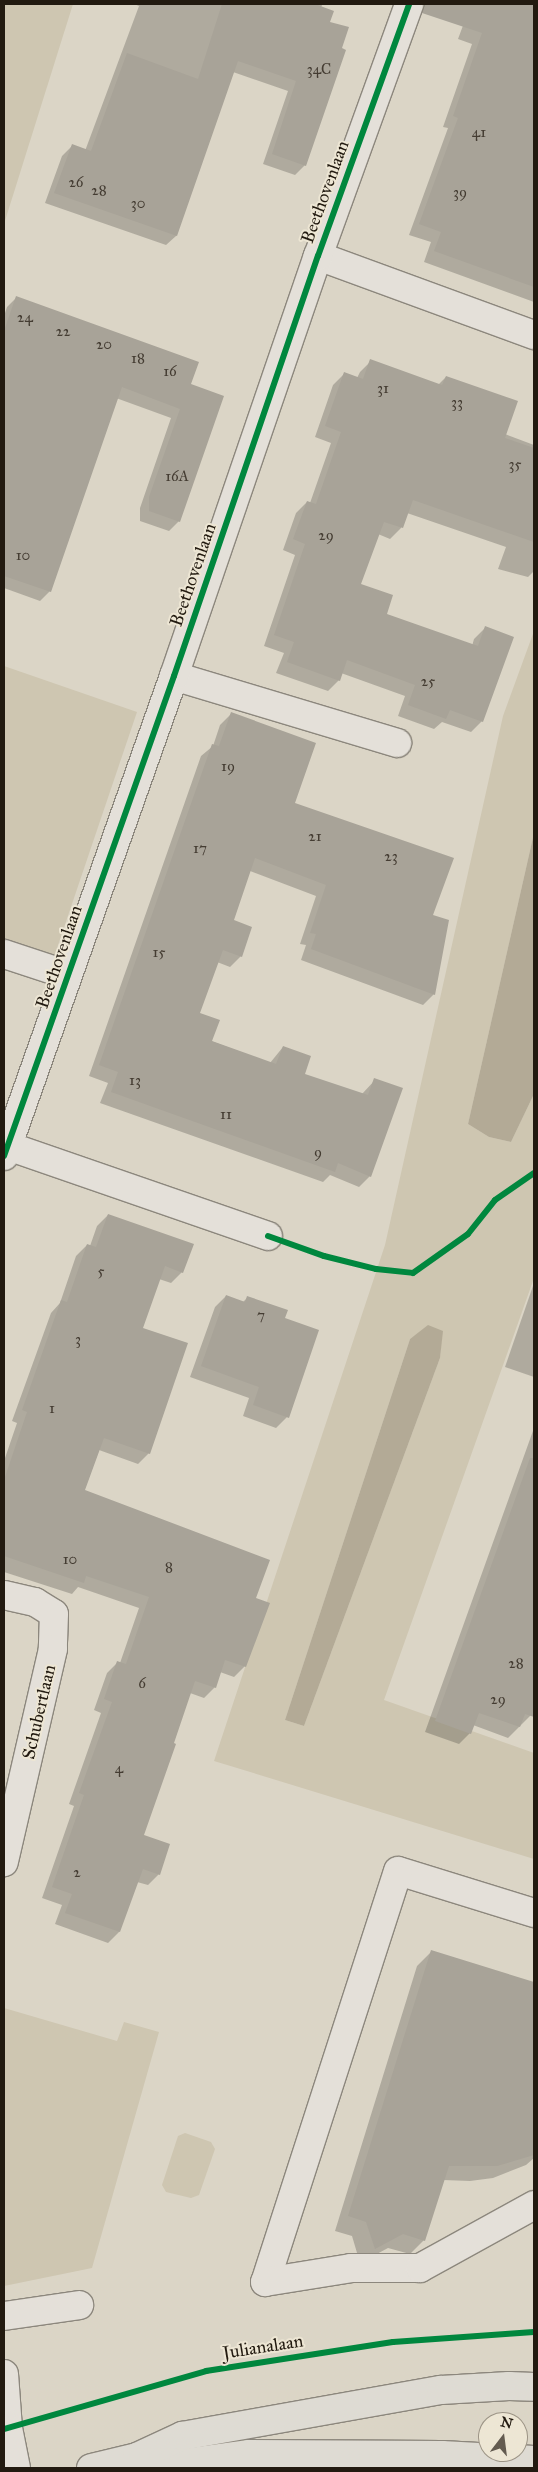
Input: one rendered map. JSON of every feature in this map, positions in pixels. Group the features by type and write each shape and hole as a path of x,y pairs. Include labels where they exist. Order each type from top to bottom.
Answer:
{"main road":[{"path":"91,2468 137,2457 182,2436 440,2390 509,2386 534,2387"},
{"path":"137,2457 183,2463 249,2454 442,2455 534,2460"}],"street":[{"name":"Beethovenlaan","path":"268,1236 6,1151 174,676 318,256 409,4"},
{"name":"Beethovenlaan","path":"318,256 534,335"},
{"path":"174,676 397,743"},
{"path":"4,954 68,975"},
{"name":"Schubertlaan","path":"4,1594 35,1602 54,1614 53,1649 4,1862"},
{"path":"534,1913 398,1871 265,2282 351,2268 420,2268 534,2205"},
{"path":"4,2316 79,2305"},
{"path":"4,2374 8,2428 16,2468"}],"shaded area":[{"path":"4,4 73,4 4,224"},
{"path":"534,631 534,833 468,1124 489,1137 511,1142 534,1094 534,1278 384,1700 534,1753 534,1859 214,1761 385,1245 503,716","holes":["442,1331 440,1358 304,1726 285,1720 410,1339 419,1333"]},
{"path":"4,666 137,712 53,960 4,947"},
{"path":"534,833 534,1094 511,1142 489,1137 468,1124"},
{"path":"428,1325 443,1331 440,1358 304,1726 285,1720 410,1339"},
{"path":"4,2008 117,2041 124,2022 159,2032 92,2268 4,2286"},
{"path":"185,2133 211,2142 215,2149 199,2195 191,2198 166,2192 162,2185 178,2136"}],"building":[{"path":"222,4 315,4 334,11 330,22 349,27 342,48 346,50 306,166 272,154 296,81 238,61 177,236 54,193 72,144 91,151 127,53 198,79"},
{"path":"424,4 534,4 534,287 434,251 441,232 419,224 458,118 453,116 482,33 422,13"},
{"path":"16,296 199,362 191,384 224,396 180,522 149,511 149,497 180,409 122,387 51,592 4,576 4,331"},
{"path":"370,359 442,385 446,376 518,401 505,438 534,448 534,542 413,500 403,528 384,522 361,584 393,595 387,614 478,646 485,626 514,637 483,722 450,710 446,719 408,705 415,685 347,660 340,681 287,662 294,642 274,635 305,544 293,539 307,501 316,504 341,432 325,426 344,372 363,379"},
{"path":"231,712 316,743 295,803 454,858 433,915 449,920 435,995 311,949 316,934 310,933 326,885 255,858 234,920 252,927 242,957 223,950 200,1013 220,1020 212,1041 276,1064 283,1046 311,1056 305,1074 368,1095 374,1078 403,1088 371,1177 338,1163 335,1172 111,1092 118,1072 99,1065 212,744 219,746"},
{"path":"108,1214 194,1244 183,1273 165,1266 143,1328 188,1343 150,1454 104,1438 85,1490 270,1560 256,1598 270,1603 246,1667 225,1660 216,1688 195,1681 174,1743 176,1744 144,1835 170,1844 160,1875 143,1869 120,1932 65,1913 72,1894 52,1887 84,1795 79,1793 112,1702 104,1699 117,1661 126,1664 149,1597 86,1576 84,1583 4,1556 4,1480 27,1412 22,1410 61,1300 67,1302 87,1244 96,1247"},
{"path":"226,1295 245,1302 247,1296 288,1310 285,1318 319,1330 289,1418 253,1405 259,1387 201,1366"},
{"path":"530,1458 534,1458 534,1717 525,1714 520,1727 479,1713 471,1734 435,1721"},
{"path":"431,1950 534,1982 534,2155 497,2166 449,2166 425,2241 403,2234 375,2249 366,2222 348,2216"}],"cycle path":[{"path":"4,1156 174,676 318,256 409,4"},
{"path":"268,1236 324,1256 376,1269 413,1273 468,1234 495,1200 534,1173"},
{"name":"Julianalaan","path":"4,2429 206,2371 393,2342 534,2332"}]}
